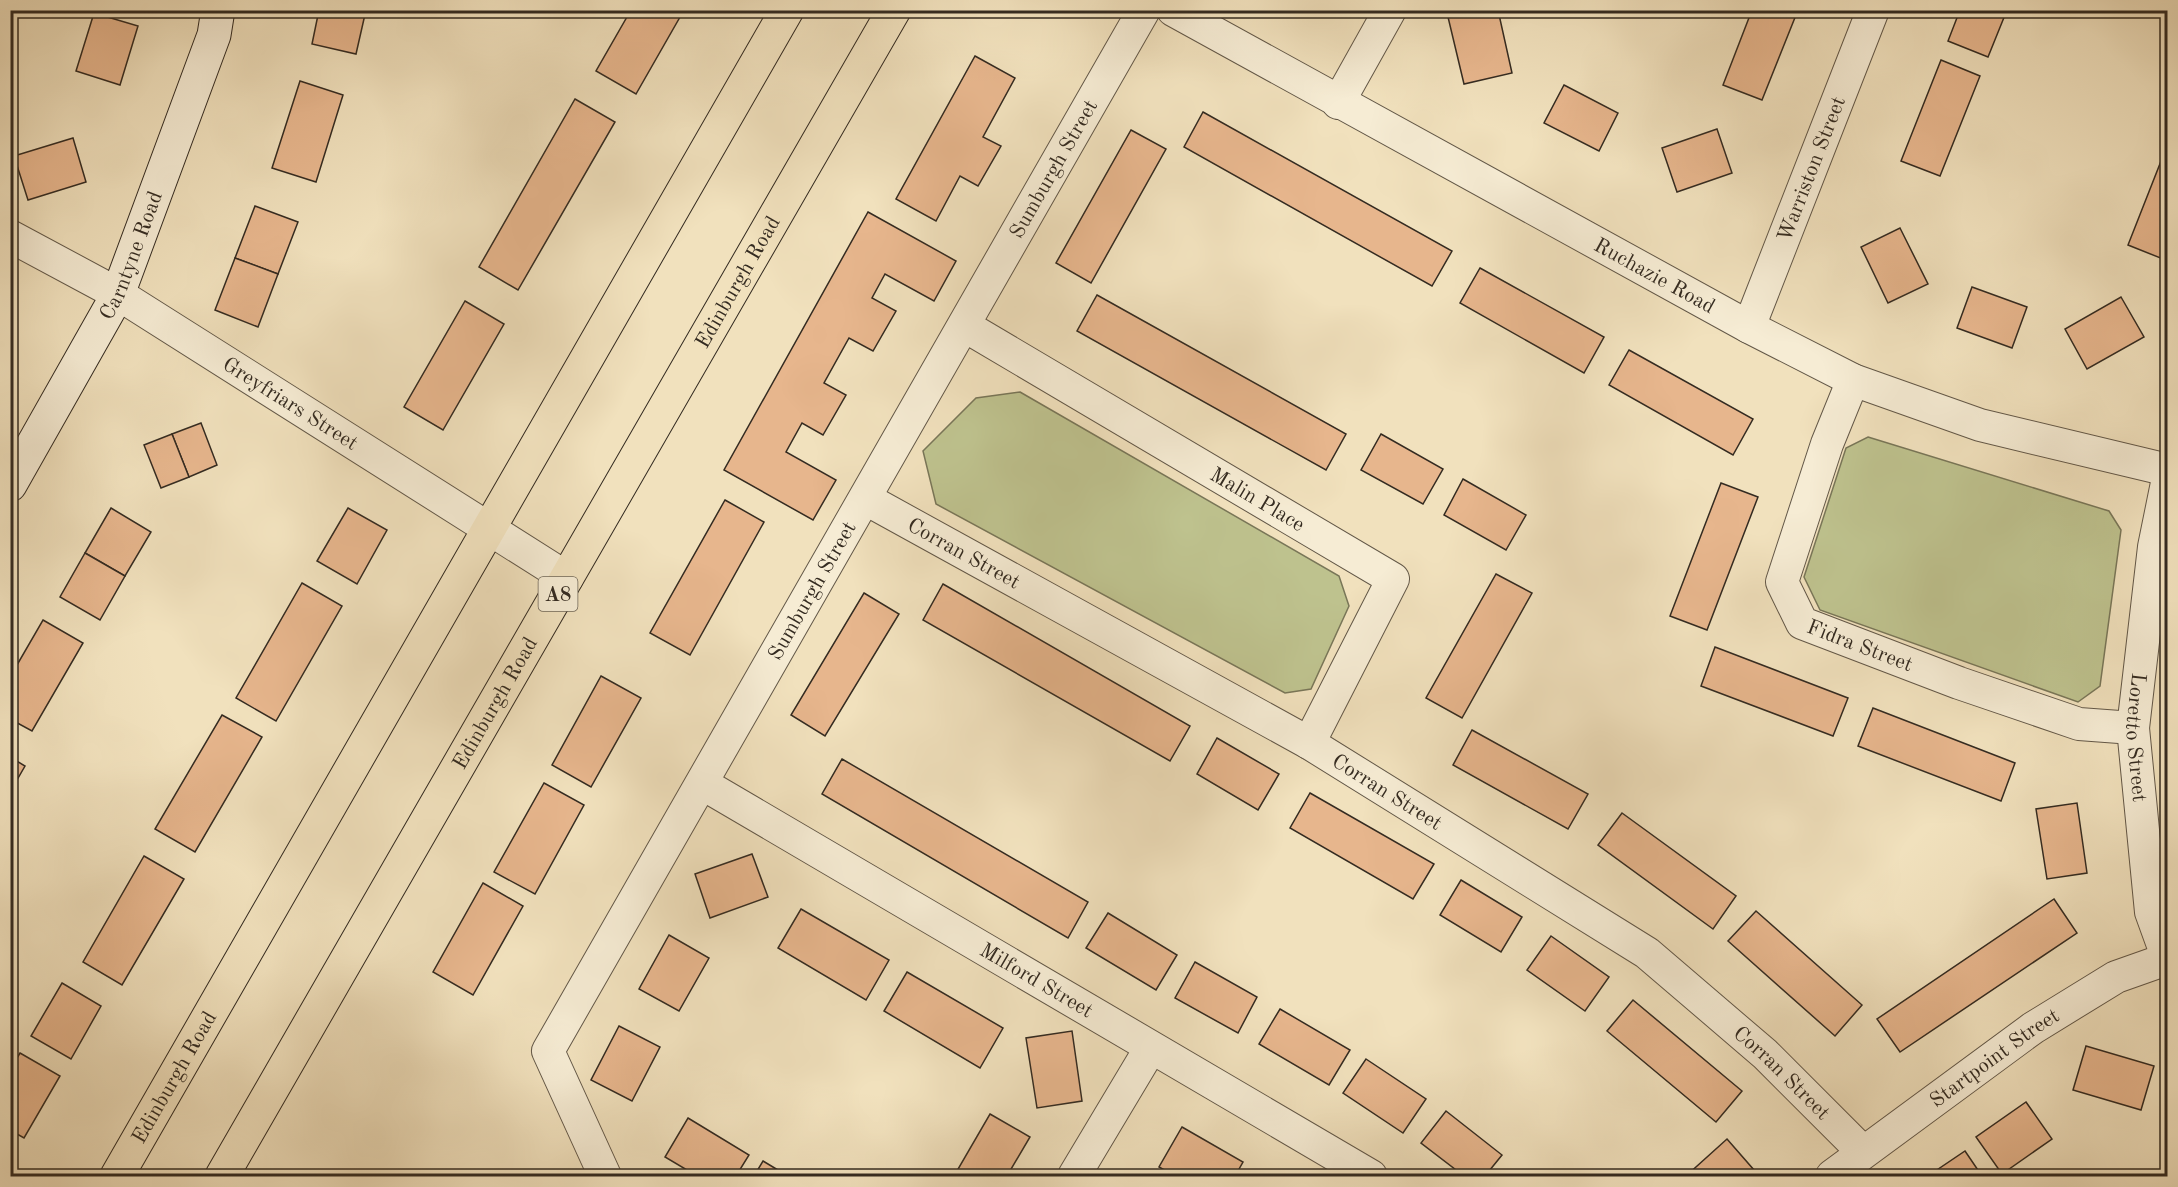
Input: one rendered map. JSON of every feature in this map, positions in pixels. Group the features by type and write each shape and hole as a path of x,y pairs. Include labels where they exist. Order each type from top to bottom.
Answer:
{"main road":[{"name":"Edinburgh Road","path":"117,1176 787,10"},
{"name":"Edinburgh Road","path":"222,1176 894,10"}],"street":[{"name":"Carntyne Road","path":"10,485 118,294 214,35 218,10"},
{"name":"Sumburgh Street","path":"605,1176 548,1051 703,784 1144,10"},
{"name":"Ruchazie Road","path":"1173,10 1338,103 1749,327 1854,380 1980,425 2168,470"},
{"path":"1338,103 1390,10"},
{"name":"Warriston Street","path":"1749,327 1872,10"},
{"name":"Greyfriars Street","path":"10,236 118,294 567,578"},
{"name":"Malin Place","path":"965,326 1393,579 1309,743"},
{"name":"Fidra Street","path":"1854,380 1827,444 1782,582 1802,624 1959,683 2079,724 2133,728"},
{"name":"Loretto Street","path":"2167,959 2133,728 2154,547 2168,478"},
{"name":"Corran Street","path":"866,499 1309,743 1647,953 1765,1054 1863,1152"},
{"name":"Milford Street","path":"703,784 1150,1049 1371,1176"},
{"name":"Startpoint Street","path":"1832,1176 2033,1028 2116,977 2167,959"},
{"path":"1074,1176 1150,1049"}],"green space":[{"path":"1020,392 1339,576 1349,606 1311,689 1285,693 936,504 923,451 976,398"},
{"path":"1868,437 2109,511 2121,530 2100,686 2078,702 1820,610 1804,577 1846,448"}],"building":[{"path":"319,10 366,10 356,54 312,44"},
{"path":"631,10 684,10 636,94 596,71"},
{"path":"1476,10 1498,10 1512,73 1464,84 1448,17"},
{"path":"1752,10 1798,10 1762,100 1723,85"},
{"path":"1960,10 2007,10 1988,57 1948,41"},
{"path":"94,13 138,26 120,85 76,71"},
{"path":"975,56 1015,78 983,137 1001,146 978,186 960,176 936,221 896,199"},
{"path":"1941,60 1980,76 1940,176 1901,161"},
{"path":"300,81 343,95 316,182 272,168"},
{"path":"1564,85 1618,113 1599,151 1544,123"},
{"path":"575,99 615,122 518,290 479,267"},
{"path":"1203,112 1452,251 1432,286 1184,147"},
{"path":"1717,129 1732,173 1677,192 1662,148"},
{"path":"1131,130 1166,149 1091,283 1056,263"},
{"path":"73,138 86,182 28,200 14,156"},
{"path":"2165,151 2168,152 2168,261 2128,245"},
{"path":"255,206 298,222 278,274 235,258"},
{"path":"868,212 956,261 934,301 885,274 872,298 896,311 873,351 849,338 824,383 846,395 823,435 802,423 786,452 836,480 813,520 724,470"},
{"path":"1900,228 1928,284 1888,303 1861,247"},
{"path":"235,258 278,274 258,327 215,310"},
{"path":"1480,268 1604,337 1584,373 1460,303"},
{"path":"1972,287 2027,307 2012,348 1957,328"},
{"path":"1097,295 1346,434 1326,470 1077,331"},
{"path":"2121,297 2144,337 2087,369 2065,329"},
{"path":"465,301 504,324 443,430 404,407"},
{"path":"1629,350 1753,419 1733,455 1609,385"},
{"path":"201,423 217,465 189,477 172,434"},
{"path":"172,434 189,477 161,488 144,445"},
{"path":"1381,434 1443,469 1423,504 1361,470"},
{"path":"1463,479 1526,515 1506,550 1444,515"},
{"path":"1721,483 1758,497 1707,630 1670,616"},
{"path":"725,500 764,522 690,655 650,633"},
{"path":"111,508 151,532 125,576 85,553"},
{"path":"348,508 387,530 357,584 317,561"},
{"path":"85,553 125,576 100,620 60,597"},
{"path":"1496,574 1532,593 1462,718 1426,698"},
{"path":"302,583 342,606 276,721 236,698"},
{"path":"943,584 1190,726 1170,761 923,620"},
{"path":"864,593 899,614 825,736 791,715"},
{"path":"43,620 83,643 32,731 10,719 10,677"},
{"path":"1715,647 1848,698 1833,736 1701,686"},
{"path":"601,676 641,698 591,787 552,765"},
{"path":"1873,708 2015,763 2001,801 1858,746"},
{"path":"222,715 262,737 195,852 155,829"},
{"path":"1472,730 1588,794 1568,829 1453,765"},
{"path":"1217,738 1279,774 1258,810 1197,774"},
{"path":"10,757 25,766 10,792"},
{"path":"842,759 1088,902 1068,938 822,794"},
{"path":"544,783 584,805 535,894 494,872"},
{"path":"1310,793 1434,864 1413,899 1290,828"},
{"path":"2077,803 2087,873 2047,879 2036,809"},
{"path":"1622,813 1736,896 1713,929 1598,845"},
{"path":"752,854 768,897 710,918 695,874"},
{"path":"144,856 184,879 122,985 83,962"},
{"path":"1461,880 1522,917 1501,952 1440,915"},
{"path":"483,883 523,906 473,995 433,972"},
{"path":"2054,899 2077,933 1900,1052 1877,1019"},
{"path":"801,909 889,960 866,1000 778,948"},
{"path":"1756,911 1862,1005 1835,1036 1728,941"},
{"path":"1108,913 1177,955 1156,990 1086,948"},
{"path":"669,935 709,958 679,1011 639,989"},
{"path":"1551,936 1609,977 1585,1011 1527,970"},
{"path":"1195,962 1257,997 1238,1033 1175,998"},
{"path":"907,972 1003,1028 980,1068 884,1011"},
{"path":"62,983 101,1006 71,1059 31,1036"},
{"path":"1633,1000 1742,1091 1716,1122 1607,1031"},
{"path":"1280,1009 1350,1050 1329,1085 1259,1044"},
{"path":"619,1026 660,1047 632,1101 591,1080"},
{"path":"1072,1031 1082,1101 1037,1108 1026,1038"},
{"path":"2086,1046 2154,1066 2141,1110 2073,1090"},
{"path":"20,1053 60,1076 24,1138 10,1130 10,1070"},
{"path":"1366,1059 1426,1099 1403,1133 1343,1093"},
{"path":"2026,1102 2052,1139 2002,1174 1976,1137"},
{"path":"1446,1111 1502,1155 1485,1176 1464,1176 1421,1143"},
{"path":"990,1114 1030,1137 1007,1176 954,1176"},
{"path":"688,1118 749,1155 736,1176 697,1176 665,1157"},
{"path":"1182,1127 1243,1162 1235,1176 1175,1176 1159,1167"},
{"path":"1727,1139 1754,1170 1746,1176 1686,1176"},
{"path":"1965,1151 1982,1176 1928,1176"},
{"path":"763,1161 788,1176 754,1176"}]}
